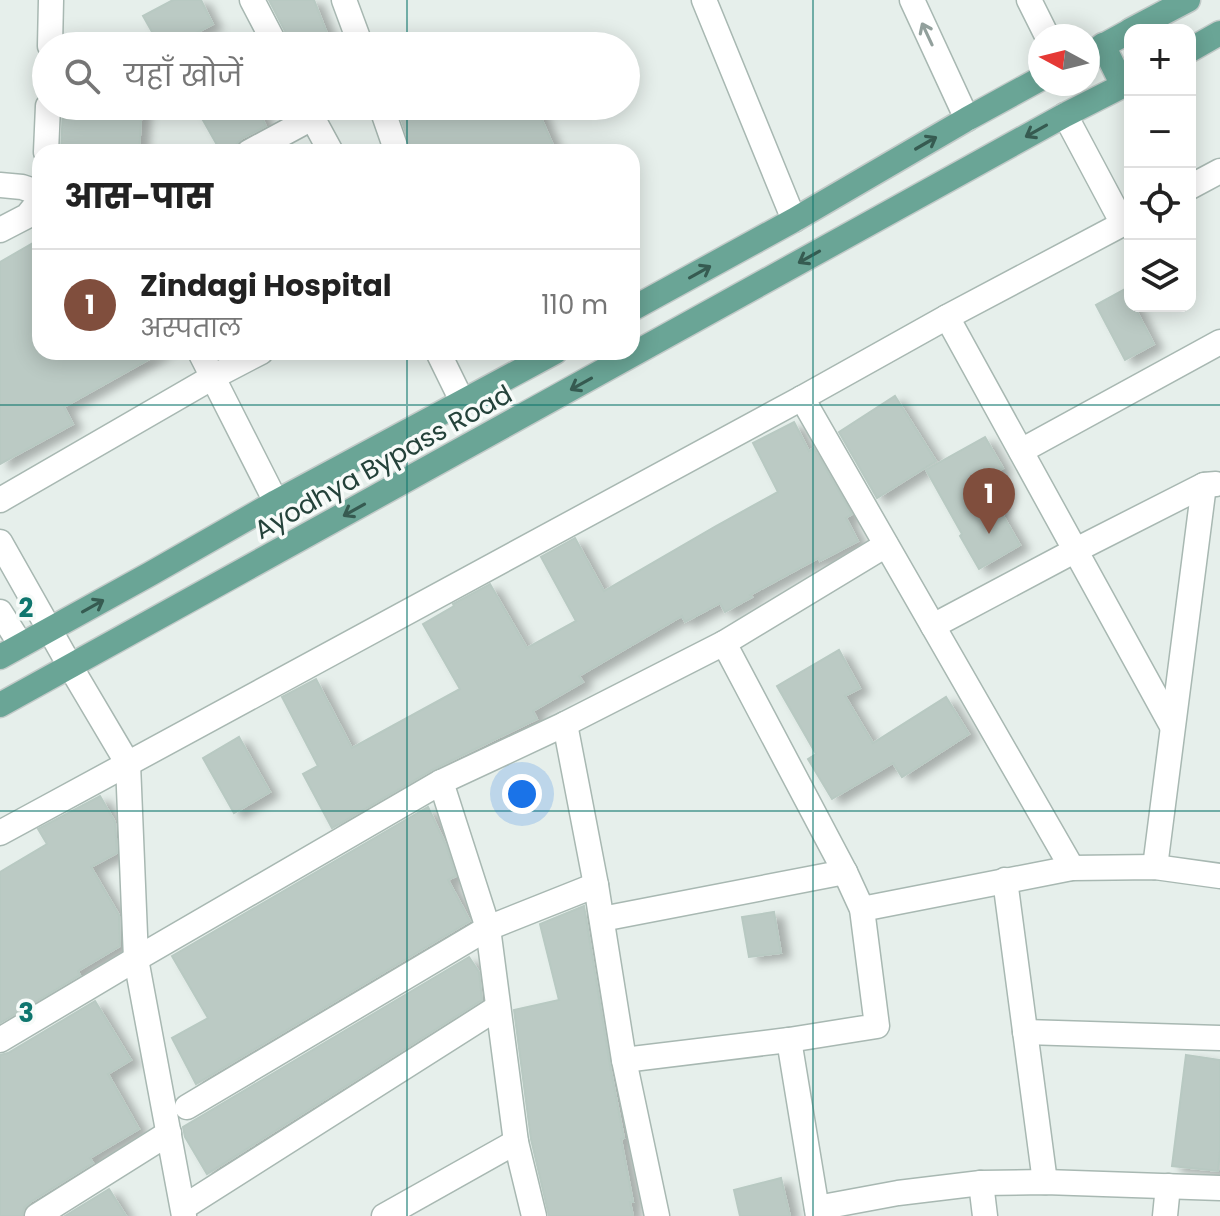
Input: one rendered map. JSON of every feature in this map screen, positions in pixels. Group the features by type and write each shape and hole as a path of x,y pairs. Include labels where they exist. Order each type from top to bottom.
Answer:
{"main road":[{"path":"1142,24 1188,0"},
{"path":"1196,47 1220,33"},
{"path":"1100,47 1124,34"},
{"path":"1100,54 1124,81"},
{"path":"640,305 1028,86"},
{"name":"Ayodhya Bypass Road","path":"640,350 1065,115 1124,86"},
{"name":"Ayodhya Bypass Road","path":"10,651 276,502 541,360"},
{"name":"Ayodhya Bypass Road","path":"0,705 623,360"}],"street":[{"path":"50,32 51,0"},
{"path":"252,0 269,32"},
{"path":"704,0 794,220"},
{"path":"912,0 967,119"},
{"path":"1029,0 1041,24"},
{"path":"1065,115 1124,218"},
{"path":"46,144 47,120"},
{"path":"261,144 297,120"},
{"path":"313,120 327,144"},
{"path":"386,120 394,144"},
{"path":"1196,184 1220,171"},
{"path":"0,185 32,190"},
{"path":"0,230 27,216 32,210"},
{"path":"0,833 1124,223"},
{"path":"947,317 1172,726"},
{"path":"1021,451 1220,342"},
{"path":"204,360 276,502"},
{"path":"0,500 246,360"},
{"path":"442,360 463,403"},
{"path":"802,398 1072,868"},
{"path":"933,626 1076,550 1212,484"},
{"path":"1155,867 1172,726 1212,484"},
{"path":"0,542 128,764 136,959 184,1212 497,1008"},
{"path":"0,1040 441,782 565,724 724,643 886,545"},
{"path":"0,612 10,651"},
{"path":"624,1060 877,1026 862,909 724,643"},
{"path":"565,724 602,919 624,1060 657,1216"},
{"path":"441,782 488,928 516,1142 534,1216"},
{"path":"862,909 1072,868 1155,867 1220,876"},
{"path":"602,919 845,872"},
{"path":"1005,880 1045,1182"},
{"path":"187,1107 488,928 596,885"},
{"path":"1025,1032 1220,1038"},
{"path":"789,1040 817,1212 898,1193 981,1183 1220,1188"},
{"path":"37,1216 169,1133"},
{"path":"384,1216 409,1209 516,1142"},
{"path":"981,1183 985,1216"},
{"path":"1165,1216 1168,1186"}],"building":[{"path":"173,0 201,0 213,24 198,32 152,32 143,16"},
{"path":"269,0 314,0 327,32 285,32"},
{"path":"62,120 141,120 140,144 61,144"},
{"path":"203,120 263,120 266,126 237,144 216,144"},
{"path":"402,120 542,120 553,144 409,144"},
{"path":"32,244 32,360 148,360 64,407 73,424 0,464 0,262"},
{"path":"1124,290 1124,312 1137,312 1154,344 1125,360 1096,305"},
{"path":"895,396 936,461 877,498 839,432"},
{"path":"794,422 809,451 814,448 852,514 846,518 858,541 820,561 818,558 725,612 720,603 685,622 682,616 579,676 583,682 533,711 537,719 434,769 332,828 303,774 318,766 282,697 316,679 352,748 460,689 423,624 490,584 527,648 576,621 541,557 575,538 604,591 778,492 753,443"},
{"path":"985,437 1003,468 982,479 1020,545 979,569 926,470"},
{"path":"839,650 860,688 845,696 873,743 946,697 969,734 902,777 893,763 832,799 808,759 816,754 777,686"},
{"path":"239,737 270,792 234,813 203,758"},
{"path":"100,796 115,822 117,853 91,867 119,915 120,946 78,971 80,975 0,1023 0,872 47,844 38,829"},
{"path":"428,807 456,876 448,880 470,921 196,1084 172,1038 208,1018 172,956"},
{"path":"584,906 624,1138 621,1139 633,1216 549,1216 531,1139 514,1010 559,1000 540,924"},
{"path":"774,912 781,953 749,957 742,917"},
{"path":"469,957 479,972 482,1000 207,1174 185,1137 183,1127"},
{"path":"95,1001 131,1060 108,1074 139,1129 90,1158 93,1163 29,1203 22,1216 0,1216 0,1055"},
{"path":"1186,1055 1220,1060 1218,1171 1172,1166"},
{"path":"781,1178 790,1216 740,1216 734,1190"},
{"path":"109,1189 126,1216 65,1216"}],"place":[{"name":"Zindagi Hospital","path":"989,534"}]}
